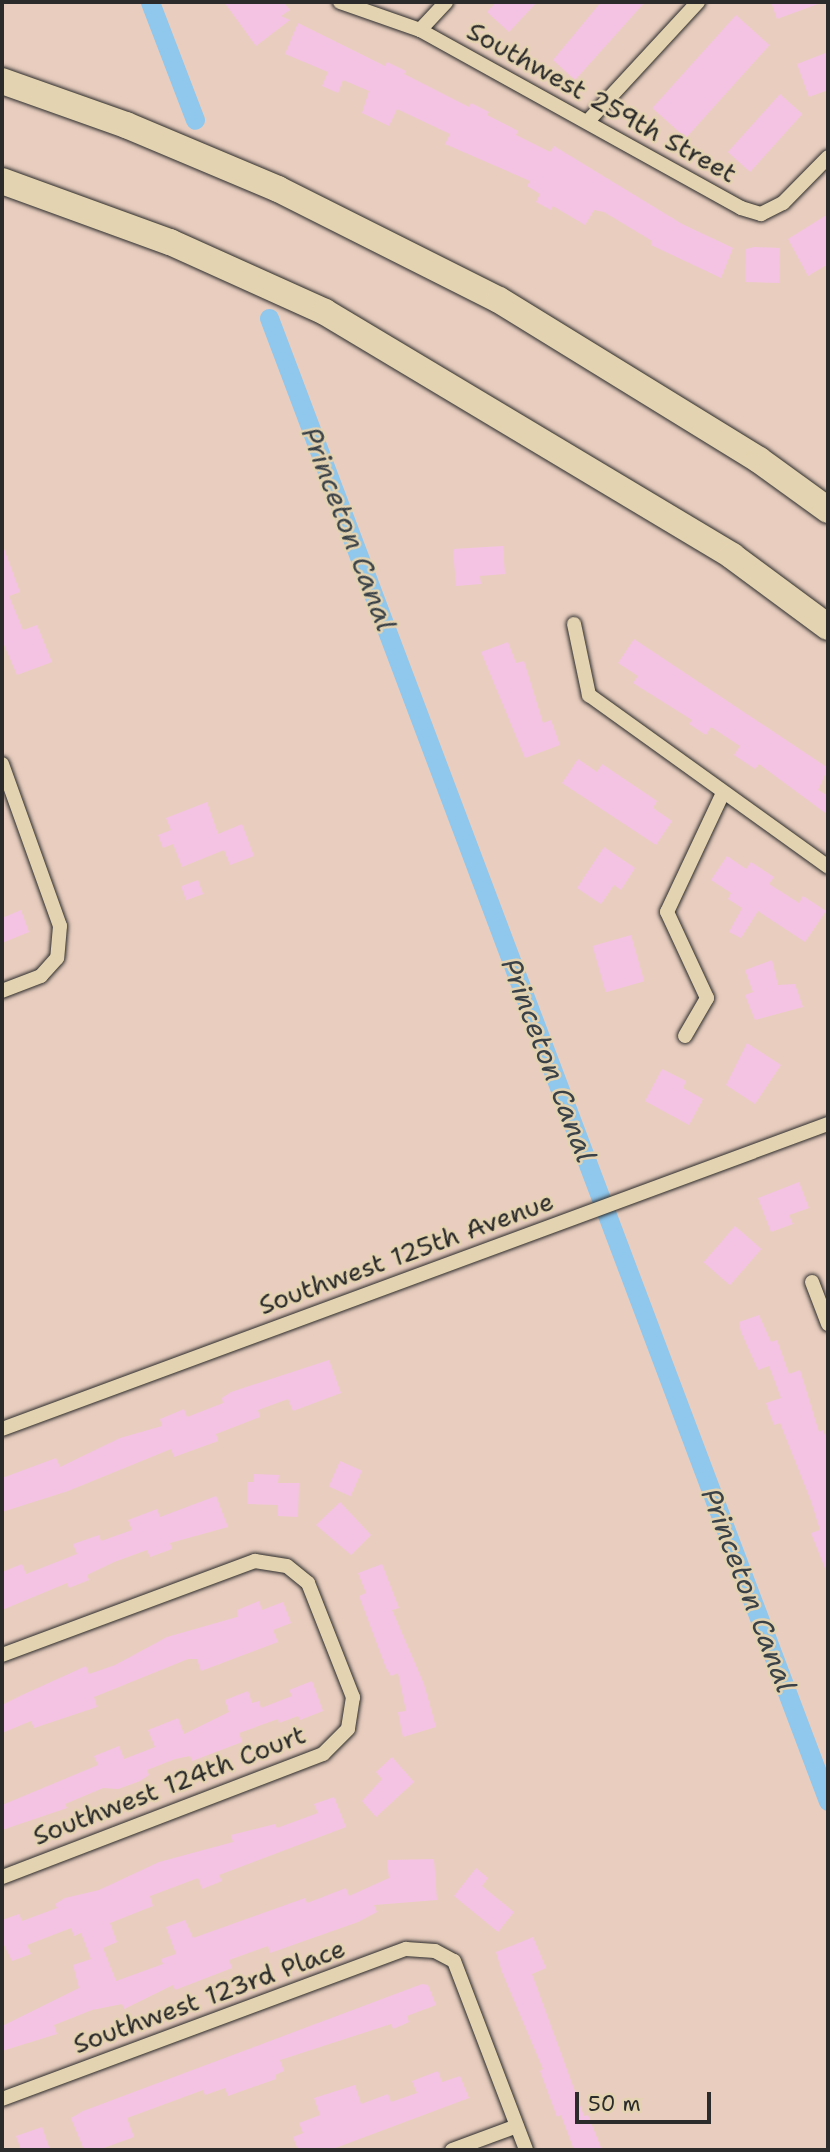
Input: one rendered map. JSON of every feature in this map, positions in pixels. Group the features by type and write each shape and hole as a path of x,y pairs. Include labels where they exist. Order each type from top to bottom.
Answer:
{"highway":[{"path":"2,81 126,125 278,189 510,307 759,460 828,510"},
{"path":"2,181 170,242 325,312 732,556 828,627"}],"street":[{"name":"Southwest 259th Street","path":"340,2 420,30 589,120 741,208 761,214 783,203 828,157"},
{"path":"420,30 446,2"},
{"path":"589,120 698,2"},
{"path":"574,624 589,695 828,867"},
{"path":"2,764 60,926 57,958 41,976 2,991"},
{"path":"685,1036 706,998 667,912 723,793"},
{"name":"Southwest 125th Avenue","path":"2,1429 828,1124"},
{"path":"812,1282 828,1324"},
{"name":"Southwest 124th Court","path":"2,1655 255,1561 288,1566 308,1583 353,1697 348,1729 323,1754 2,1877"},
{"name":"Southwest 123rd Place","path":"2,2099 406,1949 435,1951 454,1961 517,2126"},
{"path":"452,2150 517,2126 526,2150"}],"building":[{"path":"224,2 283,2 290,10 281,16 290,20 256,46"},
{"path":"496,2 537,2 509,32 487,12"},
{"path":"601,2 645,2 575,80 553,60"},
{"path":"771,2 818,2 818,4 777,19"},
{"path":"736,15 769,45 686,138 652,108"},
{"path":"298,23 385,66 387,62 406,71 404,74 469,107 471,103 489,112 487,115 518,131 516,135 550,152 554,146 682,224 733,248 721,278 651,245 652,241 604,212 594,210 585,225 553,206 551,210 536,202 540,194 527,186 530,181 445,144 450,134 397,109 389,126 362,113 369,91 343,80 338,93 322,86 328,72 285,54"},
{"path":"828,52 828,90 809,97 797,64"},
{"path":"780,94 802,114 750,172 728,152"},
{"path":"828,214 828,264 808,276 788,239"},
{"path":"780,248 779,283 745,282 746,249"},
{"path":"3,546 20,592 9,596 23,630 37,625 52,662 17,675 2,640"},
{"path":"503,546 505,574 480,576 481,584 456,586 453,549"},
{"path":"634,639 828,768 818,790 828,796 828,815 759,764 755,769 734,755 740,746 711,727 706,735 689,724 692,720 633,683 638,676 618,663"},
{"path":"508,642 516,663 524,661 543,723 551,720 560,745 525,758 481,652"},
{"path":"578,759 597,772 602,764 657,801 653,808 672,821 656,845 562,783"},
{"path":"207,802 218,834 242,824 254,856 230,865 224,850 182,867 173,844 163,848 158,835 171,830 166,818"},
{"path":"604,847 635,868 621,890 614,885 601,904 577,888"},
{"path":"727,856 746,869 751,862 774,877 769,884 799,903 803,896 826,911 805,942 758,911 741,938 729,932 742,908 728,899 731,893 711,880"},
{"path":"198,880 203,894 186,900 181,886"},
{"path":"21,910 29,932 2,943 2,918"},
{"path":"631,935 644,981 606,992 593,946"},
{"path":"772,960 778,985 795,984 803,1007 755,1020 745,995 753,992 745,970"},
{"path":"747,1043 781,1065 755,1104 726,1085"},
{"path":"662,1069 686,1081 683,1088 703,1099 689,1125 645,1101"},
{"path":"799,1182 809,1208 789,1215 793,1224 771,1232 758,1198"},
{"path":"735,1226 761,1249 730,1285 704,1262"},
{"path":"759,1315 771,1342 777,1340 789,1374 800,1370 819,1432 823,1430 828,1443 828,1576 811,1533 820,1530 811,1501 780,1423 774,1425 766,1403 781,1398 769,1366 758,1370 741,1332 739,1322"},
{"path":"329,1360 341,1393 293,1411 288,1399 258,1410 260,1417 216,1434 218,1441 174,1457 171,1449 68,1491 2,1512 2,1478 56,1458 60,1467 120,1438 162,1426 160,1419 184,1409 187,1417 223,1403 222,1398 231,1392"},
{"path":"340,1461 362,1471 351,1496 329,1487"},
{"path":"254,1474 279,1475 278,1483 299,1483 298,1517 278,1516 278,1505 247,1504 247,1482 254,1482"},
{"path":"216,1496 228,1527 170,1543 172,1549 150,1557 147,1550 114,1562 87,1575 89,1580 69,1588 67,1583 2,1610 2,1572 22,1564 26,1574 77,1554 73,1544 99,1535 101,1541 132,1530 128,1520 157,1509 160,1517"},
{"path":"340,1502 371,1535 351,1555 316,1525"},
{"path":"382,1564 399,1608 392,1610 424,1684 436,1727 403,1737 398,1712 406,1711 398,1673 391,1676 386,1668 359,1596 366,1593 358,1573"},
{"path":"259,1601 262,1610 283,1602 291,1623 273,1630 278,1642 201,1671 197,1659 188,1659 94,1697 97,1707 34,1728 31,1721 2,1733 2,1705 86,1666 89,1674 115,1665 167,1637 237,1617 237,1610"},
{"path":"312,1681 323,1711 300,1720 298,1716 279,1723 278,1719 239,1733 242,1742 192,1761 190,1756 175,1759 147,1770 149,1775 140,1781 118,1789 103,1788 65,1804 67,1808 2,1830 2,1805 98,1765 94,1756 119,1746 124,1759 155,1747 148,1730 178,1718 184,1734 229,1712 225,1700 248,1691 252,1703 259,1701 261,1708 292,1696 289,1690"},
{"path":"392,1757 414,1782 376,1817 362,1801 382,1779 376,1772"},
{"path":"334,1797 346,1827 219,1875 222,1881 202,1889 198,1878 150,1896 153,1906 110,1923 117,1942 103,1948 116,1981 163,1964 161,1959 176,1954 166,1927 185,1920 193,1938 305,1898 307,1903 346,1888 349,1896 389,1878 387,1860 434,1859 437,1900 374,1905 377,1912 358,1922 270,1953 268,1946 229,1960 232,1968 175,1990 173,1985 124,2009 122,2004 92,2010 54,2025 57,2034 2,2051 2,2026 79,1988 73,1965 91,1959 81,1933 74,1936 71,1928 27,1945 31,1954 12,1961 2,1941 2,1920 19,1914 22,1921 57,1908 55,1904 65,1898 99,1890 159,1862 233,1842 231,1835 275,1824 277,1828 318,1813 314,1804"},
{"path":"476,1868 488,1878 482,1886 514,1912 498,1932 454,1896"},
{"path":"533,1937 546,1968 532,1974 584,2116 588,2115 602,2150 574,2150 561,2115 557,2117 540,2071 543,2069 502,1972 496,1952"},
{"path":"422,1984 428,1985 436,2005 407,2016 409,2022 393,2029 391,2024 280,2060 284,2071 275,2075 276,2079 228,2096 225,2088 205,2095 203,2090 127,2118 134,2137 98,2150 84,2150 71,2118 83,2111"},
{"path":"438,2071 442,2082 460,2076 469,2098 330,2150 298,2150 293,2137 303,2133 299,2123 320,2115 314,2098 355,2085 361,2104 388,2094 391,2102 417,2093 412,2081"},
{"path":"42,2127 50,2150 21,2150 16,2136"}],"waterway":[{"name":"Princeton Canal","path":"150,2 195,120"},
{"name":"Princeton Canal","path":"269,318 828,1801"}]}
